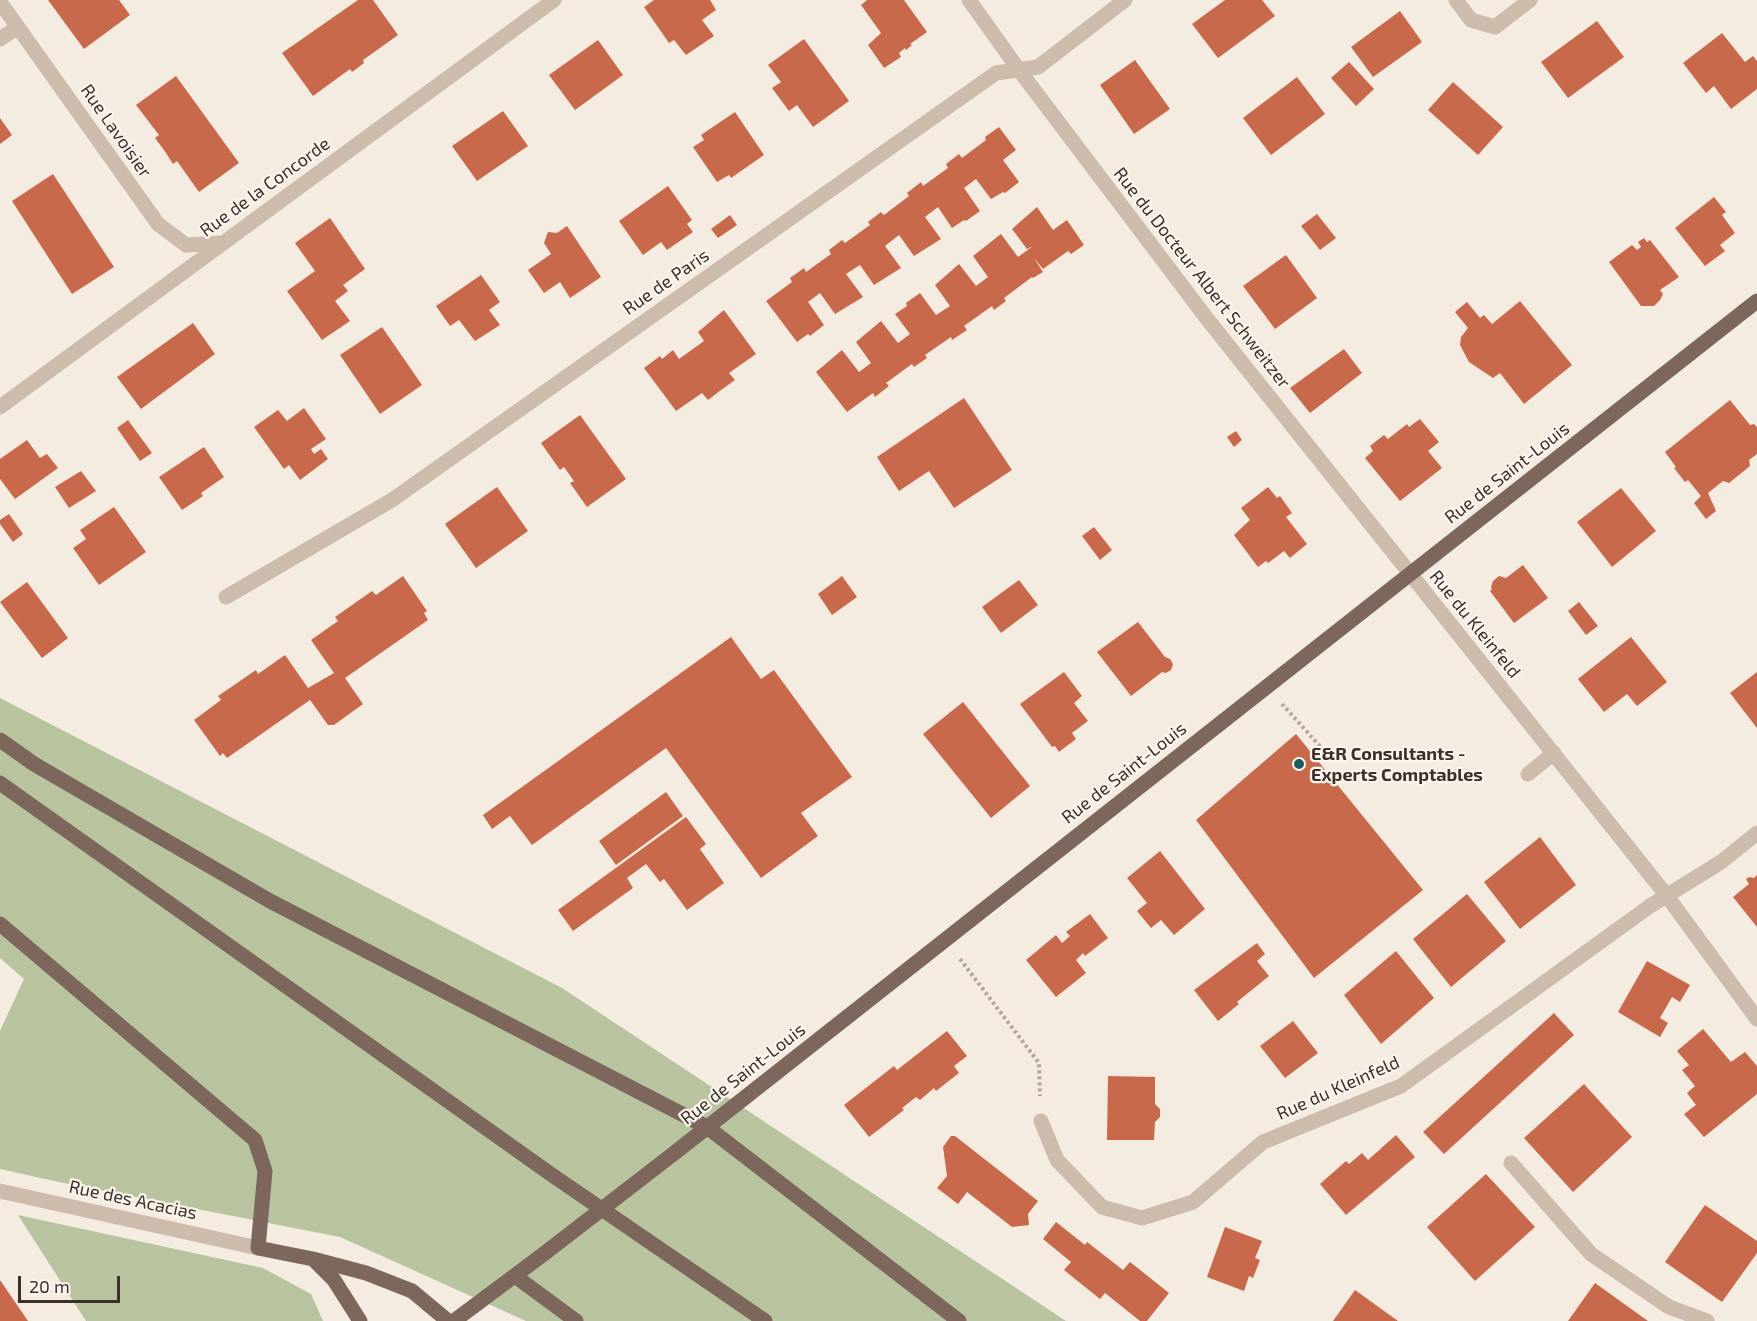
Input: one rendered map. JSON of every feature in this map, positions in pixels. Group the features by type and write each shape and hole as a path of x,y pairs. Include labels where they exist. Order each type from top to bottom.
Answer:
{"main road":[{"name":"Rue de Saint-Louis","path":"454,1321 677,1151 1757,301"},
{"path":"0,740 34,764 270,901 707,1127 959,1321"},
{"path":"0,783 543,1168 765,1321"},
{"path":"0,924 255,1140 265,1171 258,1248 366,1273 412,1290 448,1321"},
{"path":"313,1259 334,1280 360,1321"},
{"path":"515,1276 576,1321"}],"street":[{"name":"Rue de la Concorde","path":"0,407 554,0"},
{"name":"Rue du Docteur Albert Schweitzer","path":"969,0 1019,70 1215,329 1410,574"},
{"name":"Rue de Paris","path":"226,597 392,500 996,73 1038,67 1125,0"},
{"path":"1456,0 1470,20 1495,27 1530,0"},
{"name":"Rue Lavoisier","path":"0,2 158,224 186,245 222,243"},
{"path":"0,39 18,27"},
{"name":"Rue du Kleinfeld","path":"1410,574 1667,896"},
{"path":"1528,774 1554,753"},
{"name":"Rue du Kleinfeld","path":"1041,1120 1057,1160 1102,1207 1142,1218 1193,1202 1263,1142 1401,1086 1650,906 1721,862 1757,833"},
{"path":"1667,896 1757,1019"},
{"path":"1511,1163 1591,1254 1669,1307 1707,1321"},
{"name":"Rue des Acacias","path":"0,1191 258,1248"}],"path":[{"path":"1266,686 1327,754"},
{"path":"972,975 1039,1063 1041,1120"}],"green space":[{"path":"0,698 562,988 1066,1321 526,1321 340,1237 0,1169 0,1031 24,979 0,958"},
{"path":"18,1215 263,1268 311,1294 323,1321 86,1321"}],"building":[{"path":"48,0 119,0 130,15 84,49"},
{"path":"358,0 373,0 398,35 363,60 364,63 352,72 350,69 313,96 282,53"},
{"path":"654,0 710,0 716,10 702,20 714,36 686,55 674,40 669,43 644,7"},
{"path":"867,0 904,0 927,32 910,44 912,45 906,50 905,48 899,53 901,57 884,68 868,45 881,33 861,5"},
{"path":"1225,0 1262,0 1275,16 1218,58 1192,24"},
{"path":"1400,11 1422,42 1373,77 1351,47"},
{"path":"1597,21 1624,57 1568,98 1541,62"},
{"path":"1722,33 1745,62 1753,56 1757,61 1757,89 1731,109 1714,86 1706,93 1683,63"},
{"path":"804,39 849,101 813,127 797,105 789,111 772,88 781,82 768,65"},
{"path":"598,40 623,75 575,110 549,75"},
{"path":"1135,60 1170,109 1134,134 1100,85"},
{"path":"1349,62 1374,89 1356,106 1331,78"},
{"path":"176,76 239,163 199,192 177,161 173,164 155,138 159,135 136,105"},
{"path":"1297,77 1325,114 1271,155 1243,118"},
{"path":"1453,82 1503,127 1478,155 1428,110"},
{"path":"503,111 528,146 477,181 452,146"},
{"path":"735,112 764,155 731,178 729,175 717,182 693,147 704,140 701,135"},
{"path":"0,118 12,135 0,144"},
{"path":"999,127 1016,150 1003,160 1019,182 1005,193 991,199 976,179 964,188 980,211 952,228 938,207 925,217 941,239 914,256 899,235 885,246 901,268 874,285 860,265 846,274 863,297 835,314 820,293 808,302 824,325 810,336 808,334 797,342 766,301 792,282 790,278 804,268 806,272 831,254 829,250 842,240 845,243 870,225 868,222 881,212 884,215 909,196 907,193 921,182 923,186 948,168 946,164 959,154 962,158"},
{"path":"53,174 114,267 72,294 12,201"},
{"path":"668,186 692,220 687,224 693,232 667,250 661,242 643,255 619,221"},
{"path":"1714,197 1726,212 1722,215 1735,233 1720,245 1725,251 1705,266 1675,228"},
{"path":"1037,207 1053,230 1067,220 1084,245 1071,254 1068,251 1043,269 1034,258 1043,272 1032,277 1004,298 1006,301 994,310 992,306 964,326 967,330 952,340 951,337 925,355 927,358 914,367 912,364 886,383 889,386 875,397 873,393 847,412 816,372 842,350 859,372 871,363 856,342 881,321 898,343 910,334 895,314 920,293 936,315 950,306 935,285 959,264 976,286 988,277 973,256 1001,234 1018,257 1033,246 1027,249 1012,229"},
{"path":"1317,214 1336,238 1320,250 1301,226"},
{"path":"730,215 737,225 718,238 711,229"},
{"path":"330,218 365,269 343,285 348,291 335,301 350,321 322,340 287,291 315,271 295,243"},
{"path":"567,226 601,277 570,298 560,282 544,293 528,270 551,254 544,243 548,232 557,233"},
{"path":"1644,238 1647,242 1650,240 1679,277 1660,290 1663,294 1654,306 1641,306 1609,262 1632,245 1637,250 1641,247 1638,242"},
{"path":"1286,255 1317,298 1275,329 1243,286"},
{"path":"481,275 500,302 489,310 500,325 475,341 459,320 450,326 436,306"},
{"path":"1520,301 1572,365 1524,404 1500,373 1493,378 1469,362 1460,345 1461,337 1468,328 1455,312 1467,302 1480,318 1484,315 1492,324"},
{"path":"724,310 756,354 729,373 735,380 708,400 702,393 676,411 644,368 660,356 662,359 673,350 679,359 704,341 698,332"},
{"path":"193,323 215,354 141,409 117,377"},
{"path":"382,327 422,385 380,414 340,355"},
{"path":"1344,349 1362,373 1310,413 1290,388"},
{"path":"964,398 1012,470 954,508 929,471 899,491 877,457"},
{"path":"1730,400 1750,425 1754,424 1757,427 1757,454 1749,460 1750,466 1729,483 1723,481 1708,493 1716,511 1706,519 1694,503 1701,496 1688,480 1685,482 1665,452"},
{"path":"304,408 326,439 311,449 314,454 321,449 328,459 300,480 289,465 284,469 254,427 278,410 287,421"},
{"path":"580,415 626,479 587,507 570,483 574,481 564,467 560,470 541,443"},
{"path":"1420,419 1439,442 1428,451 1442,468 1400,501 1365,458 1373,451 1370,446 1384,435 1388,439 1407,424 1409,427"},
{"path":"128,420 152,453 140,461 117,428"},
{"path":"1236,431 1242,440 1234,447 1227,437"},
{"path":"27,440 40,458 47,454 58,468 15,499 0,479 0,459"},
{"path":"204,447 224,477 201,493 203,496 182,510 159,477"},
{"path":"81,471 96,491 69,508 55,487"},
{"path":"497,487 528,531 476,568 445,524"},
{"path":"1268,487 1277,498 1280,496 1292,513 1286,517 1307,544 1290,558 1284,551 1268,563 1266,561 1258,567 1234,535 1250,520 1241,508"},
{"path":"1621,488 1656,531 1612,567 1577,522"},
{"path":"114,507 146,552 99,585 73,548 86,539 80,530"},
{"path":"9,514 23,534 13,542 0,524 0,520"},
{"path":"1094,527 1112,550 1100,560 1082,536"},
{"path":"1523,565 1548,598 1514,623 1490,591 1493,581 1499,576 1506,578"},
{"path":"403,576 427,611 424,613 428,620 345,678 363,704 334,725 328,725 310,700 227,758 223,753 220,756 194,720 221,700 218,696 256,670 258,674 285,655 308,688 334,673 311,640 338,621 335,617 372,591 376,595"},
{"path":"842,576 857,597 832,615 818,594"},
{"path":"1019,580 1038,605 1001,633 982,607"},
{"path":"27,582 68,638 42,658 0,602"},
{"path":"1579,602 1598,626 1586,635 1568,611"},
{"path":"1138,622 1173,664 1171,670 1166,673 1162,672 1131,696 1097,652"},
{"path":"731,637 761,679 774,670 852,777 801,813 818,836 761,878 666,748 532,845 510,816 492,829 483,815"},
{"path":"1631,637 1667,682 1637,706 1627,694 1604,712 1578,679"},
{"path":"1064,672 1082,696 1074,703 1088,721 1072,733 1076,739 1059,752 1055,746 1052,747 1020,704"},
{"path":"1757,672 1757,728 1730,693"},
{"path":"963,702 1030,786 991,818 923,734"},
{"path":"1296,734 1423,890 1314,978 1196,820"},
{"path":"666,792 683,816 616,865 599,841"},
{"path":"686,817 706,844 700,849 724,883 687,910 664,879 660,882 646,864 627,878 633,888 573,931 558,910"},
{"path":"1540,837 1576,885 1520,929 1484,882"},
{"path":"1160,851 1205,909 1174,935 1161,920 1151,928 1137,911 1147,903 1127,878"},
{"path":"1757,875 1757,927 1733,897 1749,884 1746,879"},
{"path":"1467,894 1506,941 1451,987 1413,939"},
{"path":"1090,914 1108,938 1085,956 1083,953 1076,960 1086,973 1056,997 1026,960 1056,935 1062,943 1070,936 1066,932"},
{"path":"1257,943 1265,954 1257,961 1269,976 1218,1021 1194,990"},
{"path":"1396,951 1434,998 1381,1044 1344,995"},
{"path":"1647,961 1690,985 1680,1002 1672,997 1660,1018 1668,1023 1660,1037 1618,1012"},
{"path":"1554,1013 1574,1035 1444,1154 1423,1132"},
{"path":"1293,1021 1318,1053 1285,1078 1260,1046"},
{"path":"1703,1029 1731,1062 1745,1052 1757,1066 1757,1094 1704,1137 1684,1114 1696,1105 1687,1093 1695,1086 1682,1070 1689,1065 1677,1051"},
{"path":"947,1031 967,1056 954,1066 959,1073 936,1091 934,1088 920,1100 916,1097 902,1108 904,1110 869,1137 844,1105 894,1066 897,1070"},
{"path":"1108,1076 1155,1077 1155,1104 1160,1109 1160,1117 1155,1122 1154,1140 1107,1140"},
{"path":"1584,1084 1632,1137 1573,1192 1524,1138"},
{"path":"1396,1135 1415,1157 1346,1215 1320,1184 1346,1161 1349,1164 1362,1153 1368,1160"},
{"path":"951,1136 955,1136 1038,1201 1028,1214 1029,1225 1012,1227 967,1192 958,1204 937,1188 947,1176 943,1147"},
{"path":"1486,1174 1535,1227 1475,1281 1427,1227"},
{"path":"1705,1205 1757,1241 1757,1253 1722,1302 1665,1262"},
{"path":"1056,1222 1085,1245 1087,1242 1123,1270 1130,1262 1169,1293 1147,1321 1140,1321 1105,1293 1100,1299 1064,1270 1071,1262 1043,1239"},
{"path":"1225,1227 1262,1241 1255,1258 1260,1260 1253,1278 1249,1276 1244,1291 1207,1277"},
{"path":"0,1280 28,1321 0,1321"},
{"path":"1595,1283 1648,1321 1568,1321"},
{"path":"1355,1290 1398,1321 1333,1321"}],"place":[{"name":"E&R Consultants - Experts Comptables","path":"1299,764"}]}
